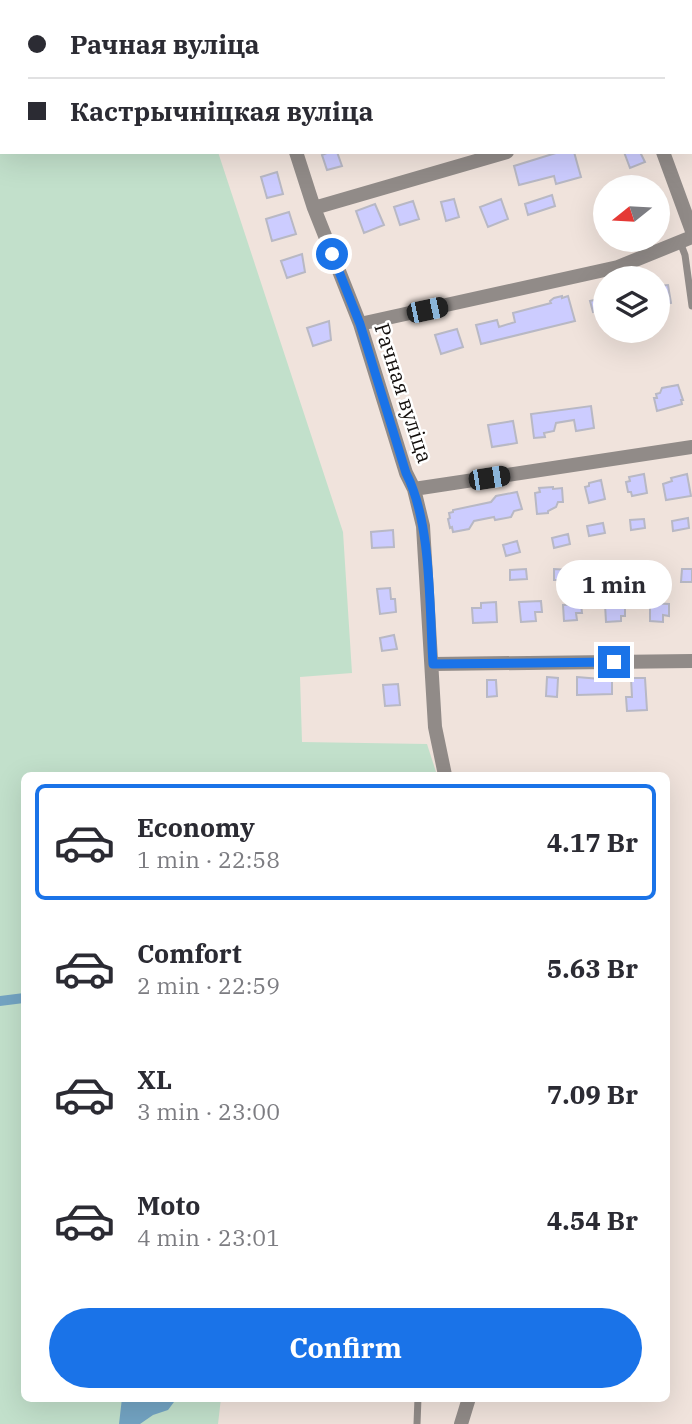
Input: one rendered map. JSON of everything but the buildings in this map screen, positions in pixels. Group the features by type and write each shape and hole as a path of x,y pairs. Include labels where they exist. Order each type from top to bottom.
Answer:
{"street":[{"name":"Рачная вуліца","path":"297,154 314,208 360,324 406,473 414,489 423,526 435,727 444,772"},
{"path":"314,208 500,154"},
{"path":"664,154 692,231"},
{"path":"360,324 618,267 686,240"},
{"name":"Рачная вуліца","path":"414,489 692,447"},
{"path":"433,664 692,661"},
{"path":"461,1424 469,1402"}],"lane":[{"path":"686,240 685,255 692,306"},
{"path":"416,1424 418,1402"}],"green space":[{"path":"0,154 219,154 343,532 352,673 300,677 302,742 427,744 436,772 21,772 21,1402 221,1402 218,1424 0,1424"}],"water":[{"path":"21,993 21,1003 0,1006 0,996"},
{"path":"122,1402 174,1402 168,1410 153,1415 140,1424 119,1424"}],"route":[{"path":"332,254 360,324 406,473 414,489 423,526 433,664 614,662"}]}
